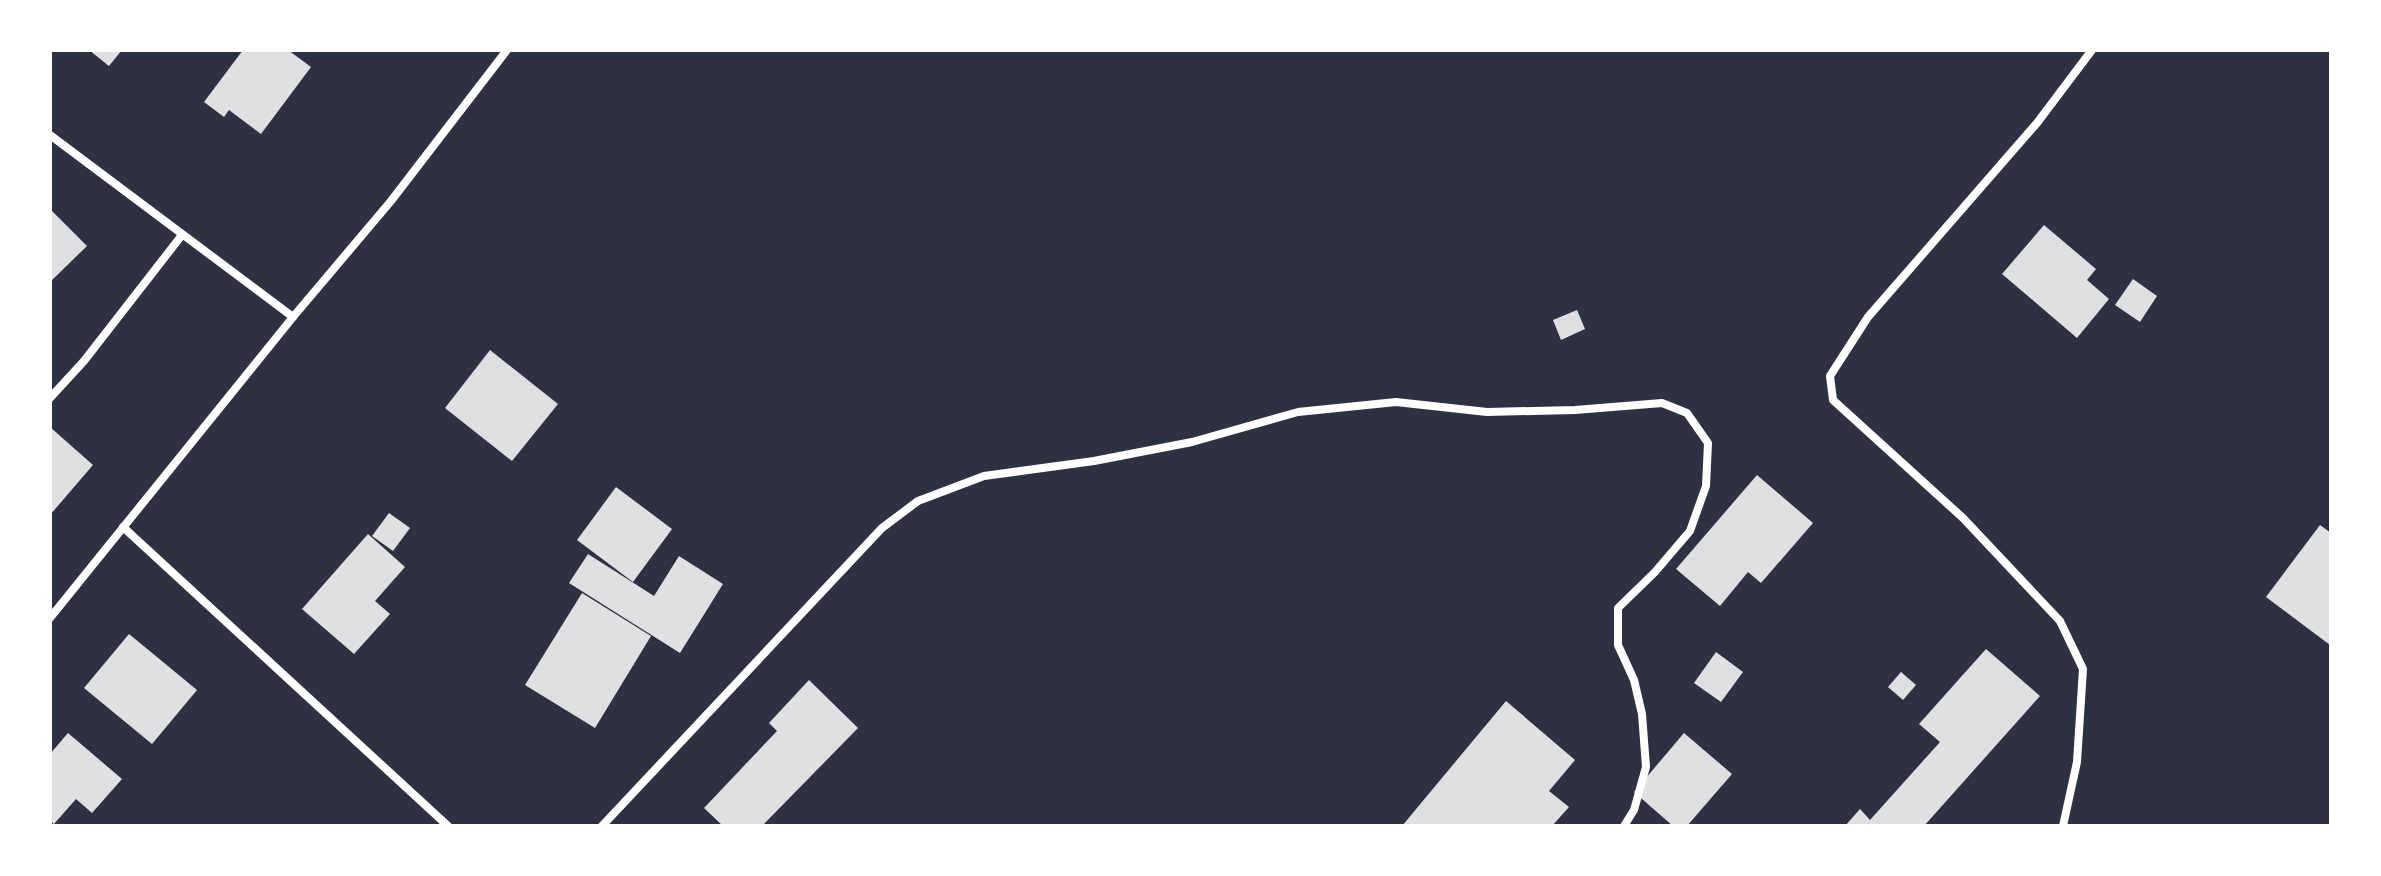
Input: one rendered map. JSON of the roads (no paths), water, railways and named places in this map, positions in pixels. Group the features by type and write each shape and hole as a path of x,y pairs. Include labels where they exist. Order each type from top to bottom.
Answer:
{"street":[{"path":"50,618 293,317 391,201 507,50"},
{"path":"2063,826 2077,762 2083,669 2060,621 1963,518 1833,400 1830,376 1868,317 2037,123 2092,50"},
{"path":"50,135 293,317"},
{"path":"50,398 84,361 182,235"},
{"path":"602,826 882,528 918,501 984,476 1094,461 1192,442 1298,412 1396,402 1487,412 1575,410 1662,403 1687,413 1708,443 1706,486 1690,531 1655,572 1618,608 1618,645 1634,680 1642,714 1646,767 1634,810 1624,826"},
{"path":"123,527 448,826"}]}
